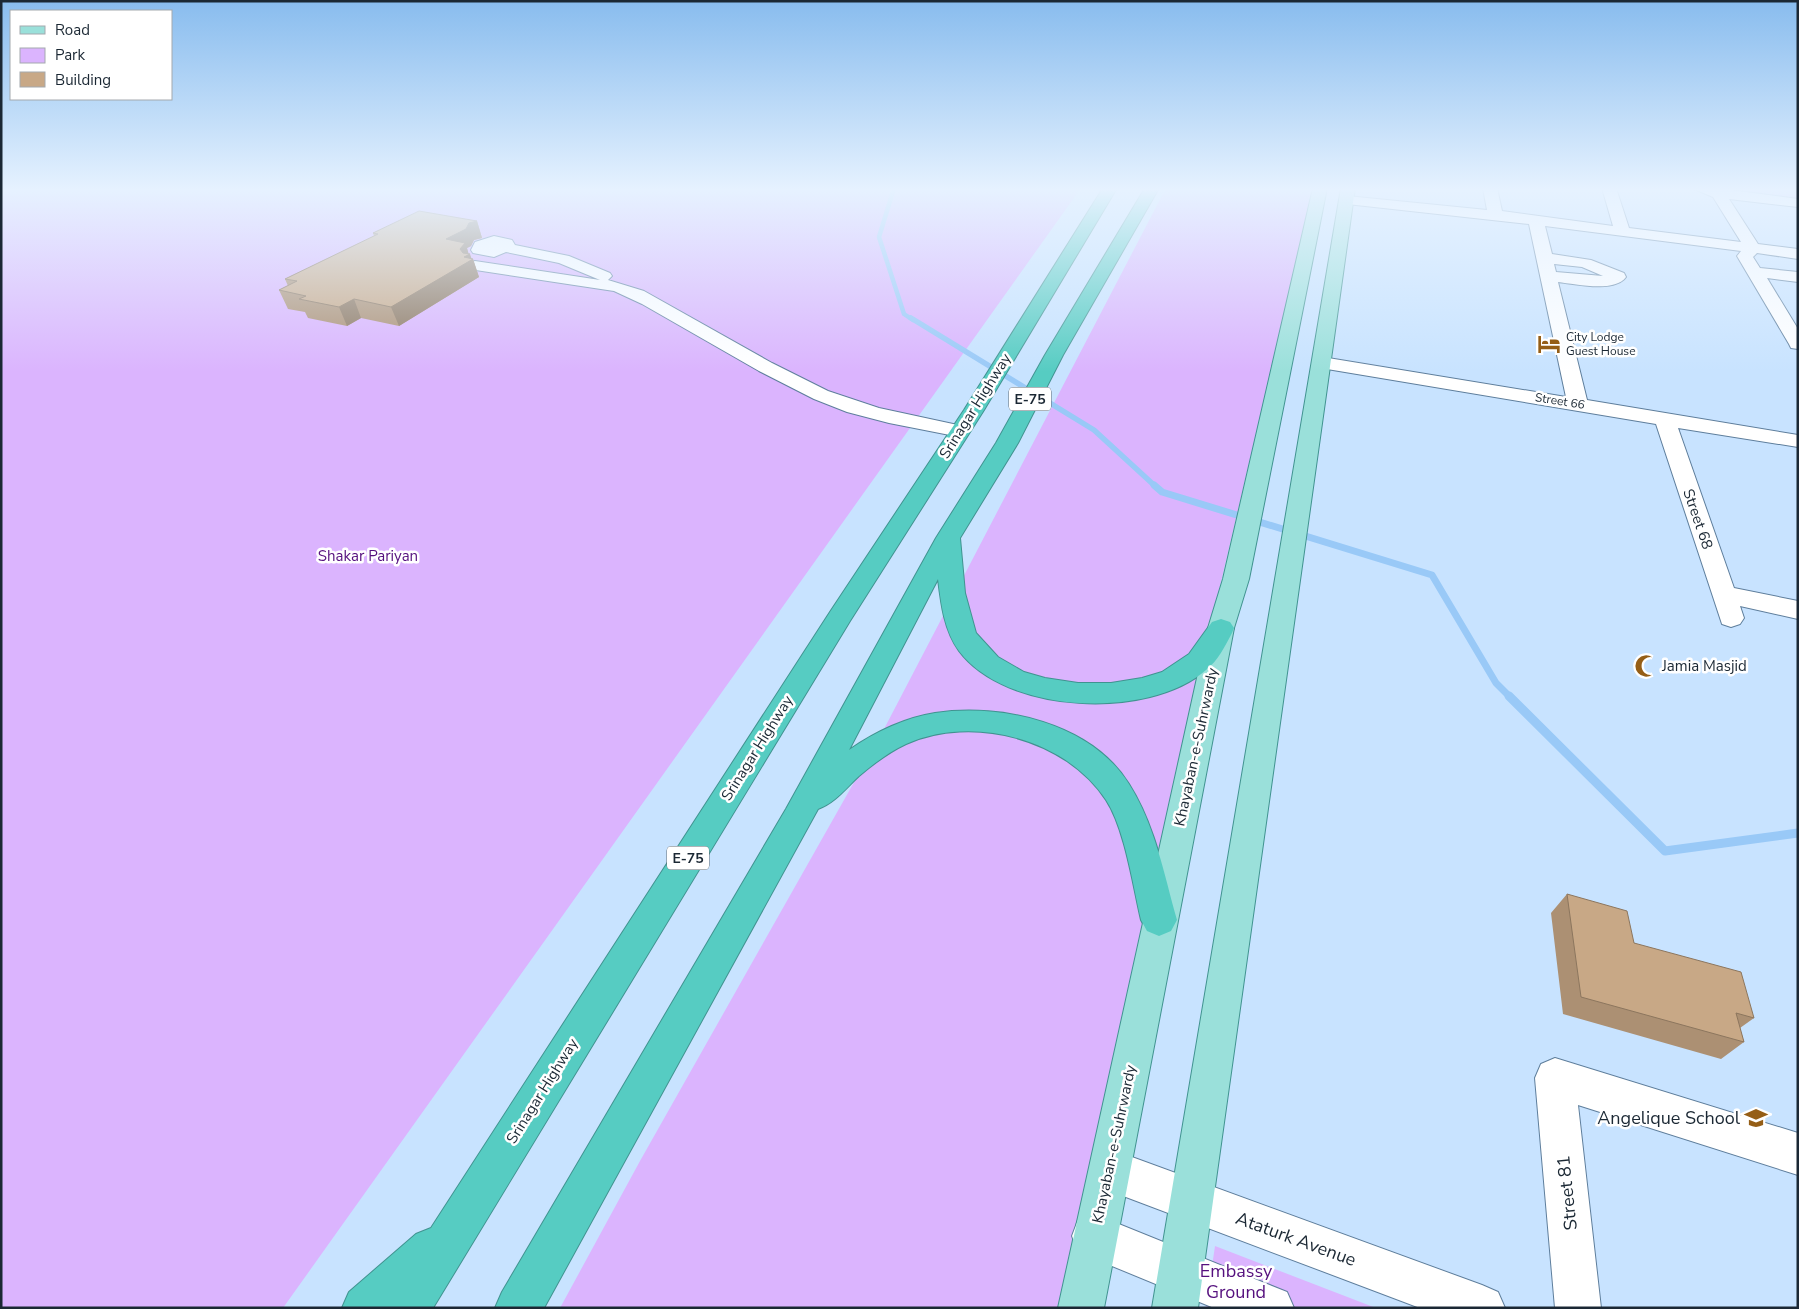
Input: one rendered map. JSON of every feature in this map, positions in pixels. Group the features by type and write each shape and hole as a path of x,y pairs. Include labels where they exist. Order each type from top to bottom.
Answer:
{"highway":[{"name":"Srinagar Highway","path":"406,1308 839,618 967,421 1072,249"},
{"path":"1016,339 1040,315 1081,249"},
{"path":"1071,326 1071,313 1075,302 1106,249"},
{"name":"E-75","path":"518,1308 797,818 948,538 1007,443 1054,355 1116,249"},
{"path":"948,538 956,620 968,644 988,663 1009,675 1040,687 1075,694 1110,694 1144,690 1173,679 1196,664 1212,646 1221,628"},
{"path":"797,818 841,773 868,753 906,732 960,722 997,722 1042,733 1084,754 1104,774 1119,793 1140,850 1159,920"},
{"path":"365,1308 453,1232"}],"main road":[{"name":"Khayaban-e-Suhrwardy","path":"1178,1289 1287,590 1282,470 1312,249"},
{"name":"Khayaban-e-Suhrwardy","path":"1081,1308 1159,920 1221,628 1236,580 1282,470 1322,363 1345,249"}],"street":[{"path":"505,249 477,260 501,270 599,285 609,284 637,295 820,394 907,422 967,421"},
{"path":"514,249 577,264 610,278 609,284"},
{"path":"1542,249 1578,404"},
{"path":"1731,249 1798,263"},
{"path":"1747,249 1754,272 1796,339"},
{"path":"1749,252 1798,254"},
{"path":"1544,258 1585,263 1618,277 1602,282 1549,276"},
{"path":"1754,272 1798,277"},
{"name":"Street 66","path":"1322,363 1798,441"},
{"name":"Street 68","path":"1665,420 1731,618"},
{"path":"1723,594 1798,610"},
{"name":"Street 81","path":"1578,1308 1555,1078 1798,1154"},
{"name":"Ataturk Avenue","path":"1110,1170 1482,1308"},
{"path":"1094,1236 1178,1289 1271,1308"}],"green space":[{"name":"Shakar Pariyan","path":"1,249 1037,249 283,1308 1,1308"},
{"path":"1134,249 1300,249 1212,620 1060,1308 560,1308 640,1161 883,731"},
{"name":"Embassy Ground","path":"1215,1246 1376,1308 1206,1308"}],"building":[{"path":"347,249 460,249 463,253 470,254 464,257 473,259 391,307 354,299 339,307 299,299 306,296 279,290 297,281 285,279"},
{"path":"1567,894 1627,911 1634,943 1741,972 1754,1018 1736,1013 1744,1042 1581,997"}],"waterway":[{"path":"883,249 904,314 913,320"},
{"path":"911,318 1094,430 1155,486"},
{"path":"1154,485 1162,492 1432,575 1496,683 1509,696"},
{"path":"1509,696 1665,851 1798,833"}],"place":[{"name":"City Lodge Guest House","path":"1549,344"},
{"name":"Jamia Masjid","path":"1646,666"},
{"name":"Angelique School","path":"1756,1118"}]}
